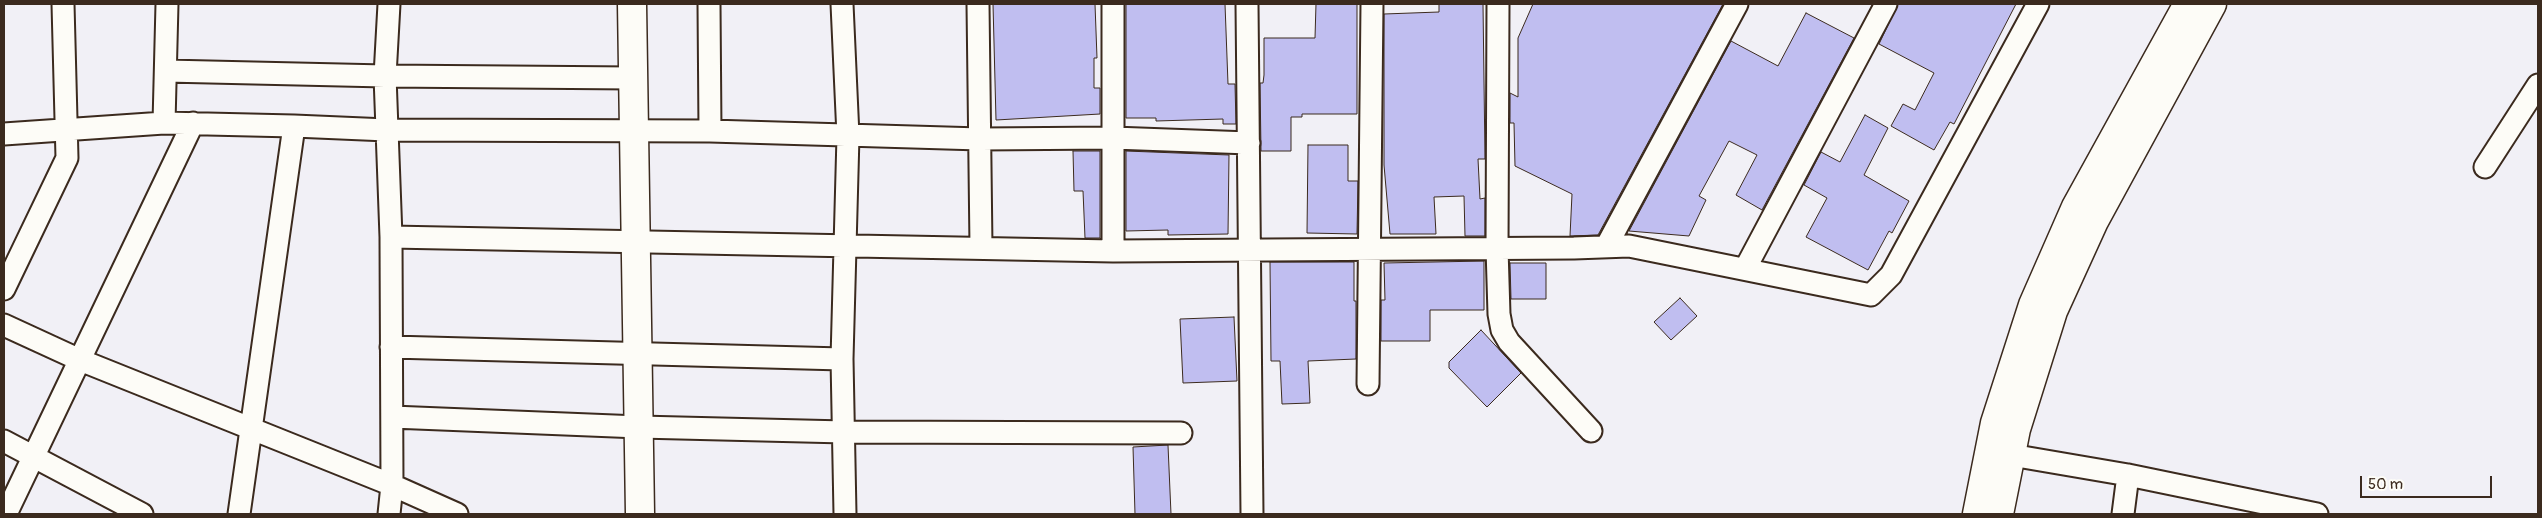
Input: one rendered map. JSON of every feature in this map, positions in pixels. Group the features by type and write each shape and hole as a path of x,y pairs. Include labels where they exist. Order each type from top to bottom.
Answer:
{"street":[{"path":"4,289 67,158 64,4"},
{"path":"164,123 166,4"},
{"path":"389,4 385,76 391,237 392,485 389,514"},
{"path":"632,4 640,514"},
{"path":"709,4 710,131"},
{"path":"842,4 848,136 842,359 845,432 845,514"},
{"path":"978,4 981,247"},
{"path":"1113,4 1113,251"},
{"path":"1247,4 1252,514"},
{"path":"1368,384 1371,248 1372,4"},
{"path":"1498,4 1497,248 1499,314 1502,330 1509,342 1591,431"},
{"path":"1606,247 1737,4"},
{"path":"1745,269 1886,4"},
{"path":"391,237 1113,251 1629,246 1871,295 1891,275 2038,4"},
{"path":"1977,514 1995,423 2032,305 2076,207 2188,4"},
{"path":"2000,514 2016,429 2053,311 2094,221 2212,4"},
{"path":"166,70 385,76 633,78"},
{"path":"2485,166 2538,86"},
{"path":"4,134 66,128 193,123 387,130 710,131 980,139 1113,138 1249,143"},
{"path":"6,514 193,123"},
{"path":"239,514 294,126"},
{"path":"4,325 80,360 392,485 458,514"},
{"path":"391,347 842,359"},
{"path":"392,417 639,428 845,432 1181,432"},
{"path":"4,440 142,514"},
{"path":"2011,455 2128,475 2317,514"},
{"path":"2123,514 2128,475"}],"building":[{"path":"993,4 1095,4 1097,58 1094,58 1094,88 1100,88 1100,114 996,120"},
{"path":"1126,4 1225,4 1228,84 1235,84 1236,124 1223,124 1223,119 1156,121 1156,118 1126,118"},
{"path":"1316,4 1357,4 1357,114 1302,114 1302,117 1291,117 1291,151 1261,151 1260,83 1263,83 1264,75 1264,38 1315,38"},
{"path":"1439,4 1483,4 1485,159 1478,159 1480,199 1485,198 1485,236 1465,236 1464,196 1434,197 1436,234 1390,234 1384,165 1384,14 1439,12"},
{"path":"1533,4 1723,4 1598,235 1570,236 1572,194 1515,166 1514,123 1510,123 1510,93 1518,97 1518,38"},
{"path":"1898,4 2016,4 1954,124 1950,122 1934,150 1891,126 1903,104 1915,110 1934,73 1879,44"},
{"path":"1806,13 1854,38 1762,210 1736,195 1757,155 1729,141 1699,196 1706,200 1689,236 1629,231 1731,41 1778,66"},
{"path":"1865,115 1888,128 1864,175 1909,201 1892,233 1889,231 1868,270 1806,237 1827,198 1804,185 1821,152 1840,162"},
{"path":"1308,145 1348,145 1348,181 1358,181 1357,234 1307,233"},
{"path":"1073,151 1100,151 1100,238 1085,238 1083,191 1074,191"},
{"path":"1126,151 1229,155 1228,234 1168,235 1168,230 1126,231"},
{"path":"1484,261 1484,310 1430,310 1430,341 1381,341 1381,300 1385,300 1384,263"},
{"path":"1270,262 1354,262 1356,359 1308,361 1310,403 1282,404 1280,361 1271,361"},
{"path":"1510,263 1546,263 1546,299 1511,299"},
{"path":"1680,298 1697,316 1671,340 1654,322"},
{"path":"1234,317 1237,381 1183,383 1180,319"},
{"path":"1481,330 1521,373 1487,407 1449,368 1449,362"},
{"path":"1168,445 1171,514 1135,514 1133,447"}]}
